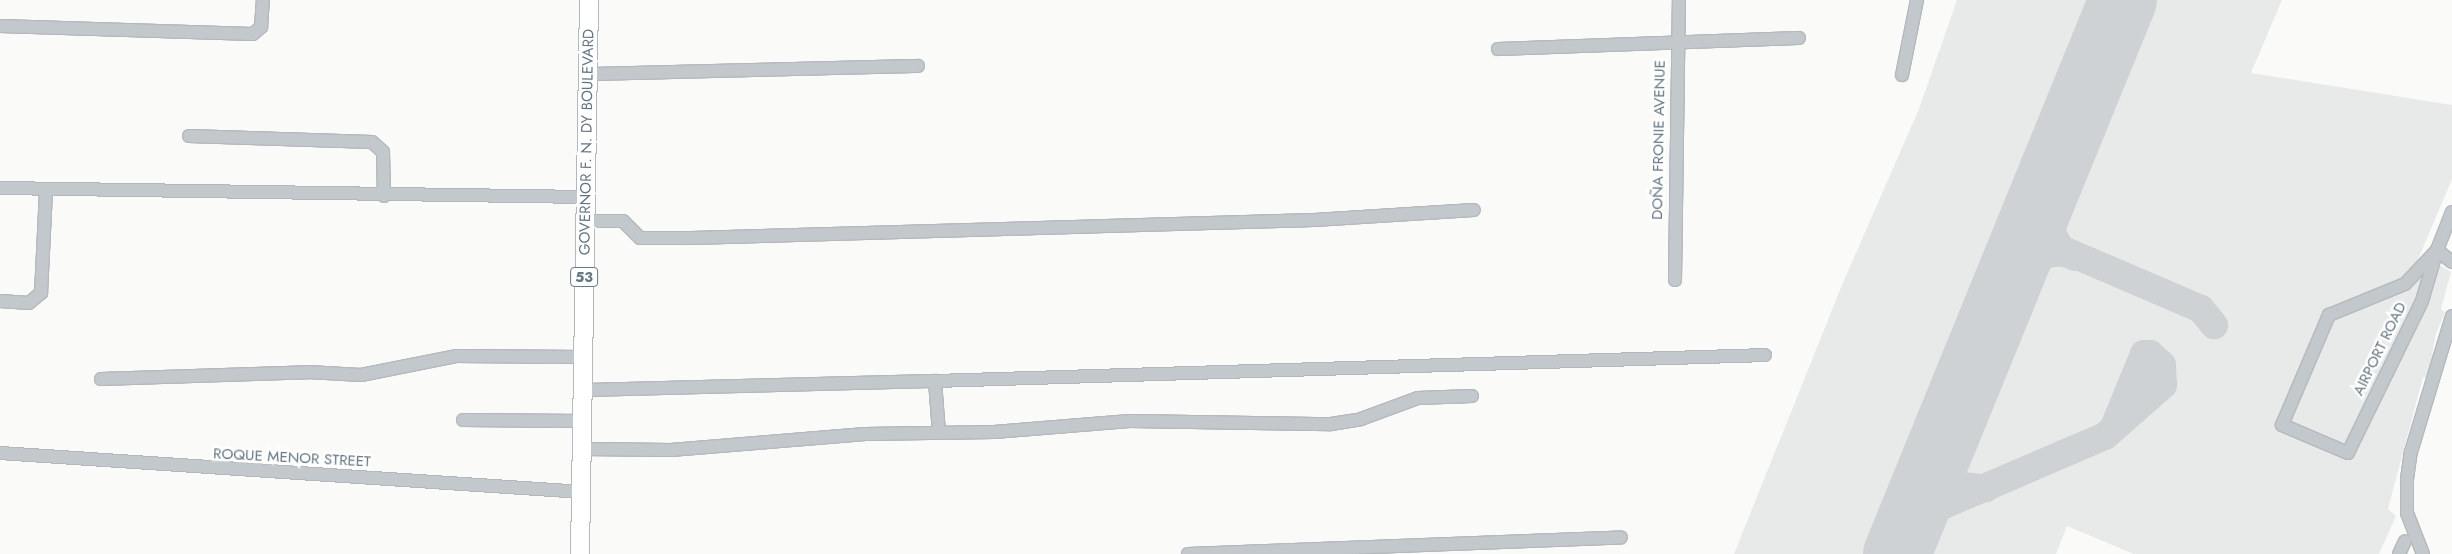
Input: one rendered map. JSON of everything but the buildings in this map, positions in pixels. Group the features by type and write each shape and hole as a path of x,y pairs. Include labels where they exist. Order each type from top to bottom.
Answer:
{"highway":[{"name":"GOVERNOR F. N. DY BOULEVARD","path":"580,554 589,0"}],"street":[{"path":"0,26 248,34 261,27 263,0"},
{"name":"DOÑA FRONIE AVENUE","path":"1675,280 1679,0"},
{"path":"1902,75 1917,0"},
{"path":"1498,49 1799,38"},
{"path":"588,74 918,66"},
{"path":"190,136 372,142 382,152 384,196"},
{"path":"0,188 384,196 586,197"},
{"path":"0,301 29,303 41,293 46,190"},
{"path":"586,221 623,221 640,238 692,238 1305,220 1474,210"},
{"name":"AIRPORT ROAD","path":"2436,254 2405,284 2328,315 2323,322 2282,425 2348,453 2422,300 2436,254 2452,212"},
{"path":"2436,254 2452,262"},
{"path":"2423,554 2407,513 2407,479 2448,343 2452,316"},
{"path":"583,390 1765,355"},
{"path":"101,379 308,372 361,375 457,356 583,357"},
{"path":"936,381 939,433"},
{"path":"582,448 671,450 865,434 939,433 1130,420 1331,424 1361,420 1418,398 1472,396"},
{"path":"463,420 583,421"},
{"name":"ROQUE MENOR STREET","path":"0,453 582,492"},
{"path":"1188,554 1621,537"},
{"path":"2399,554 2405,541"}],"shaded area":[{"path":"1957,0 2282,0 2251,73 2452,105 2452,179 2417,262 2429,268 2438,264 2451,272 2441,309 2445,312 2436,334 2432,354 2436,356 2428,379 2423,377 2388,509 2396,516 2379,554 2134,554 2067,526 2056,554 1734,554 1842,285 1919,109"}],"taxiway":[{"path":"2051,176 2040,213 2061,249 2201,309 2214,325"},
{"path":"2007,284 2023,264 2042,255 2062,252 2075,257"},
{"path":"1907,529 1923,514 2105,436 2163,385 2162,365 2150,354 2144,354 2114,427"},
{"path":"1941,444 1938,468 1961,486 1986,488"}],"runway":[{"path":"1897,554 2123,0"}]}
